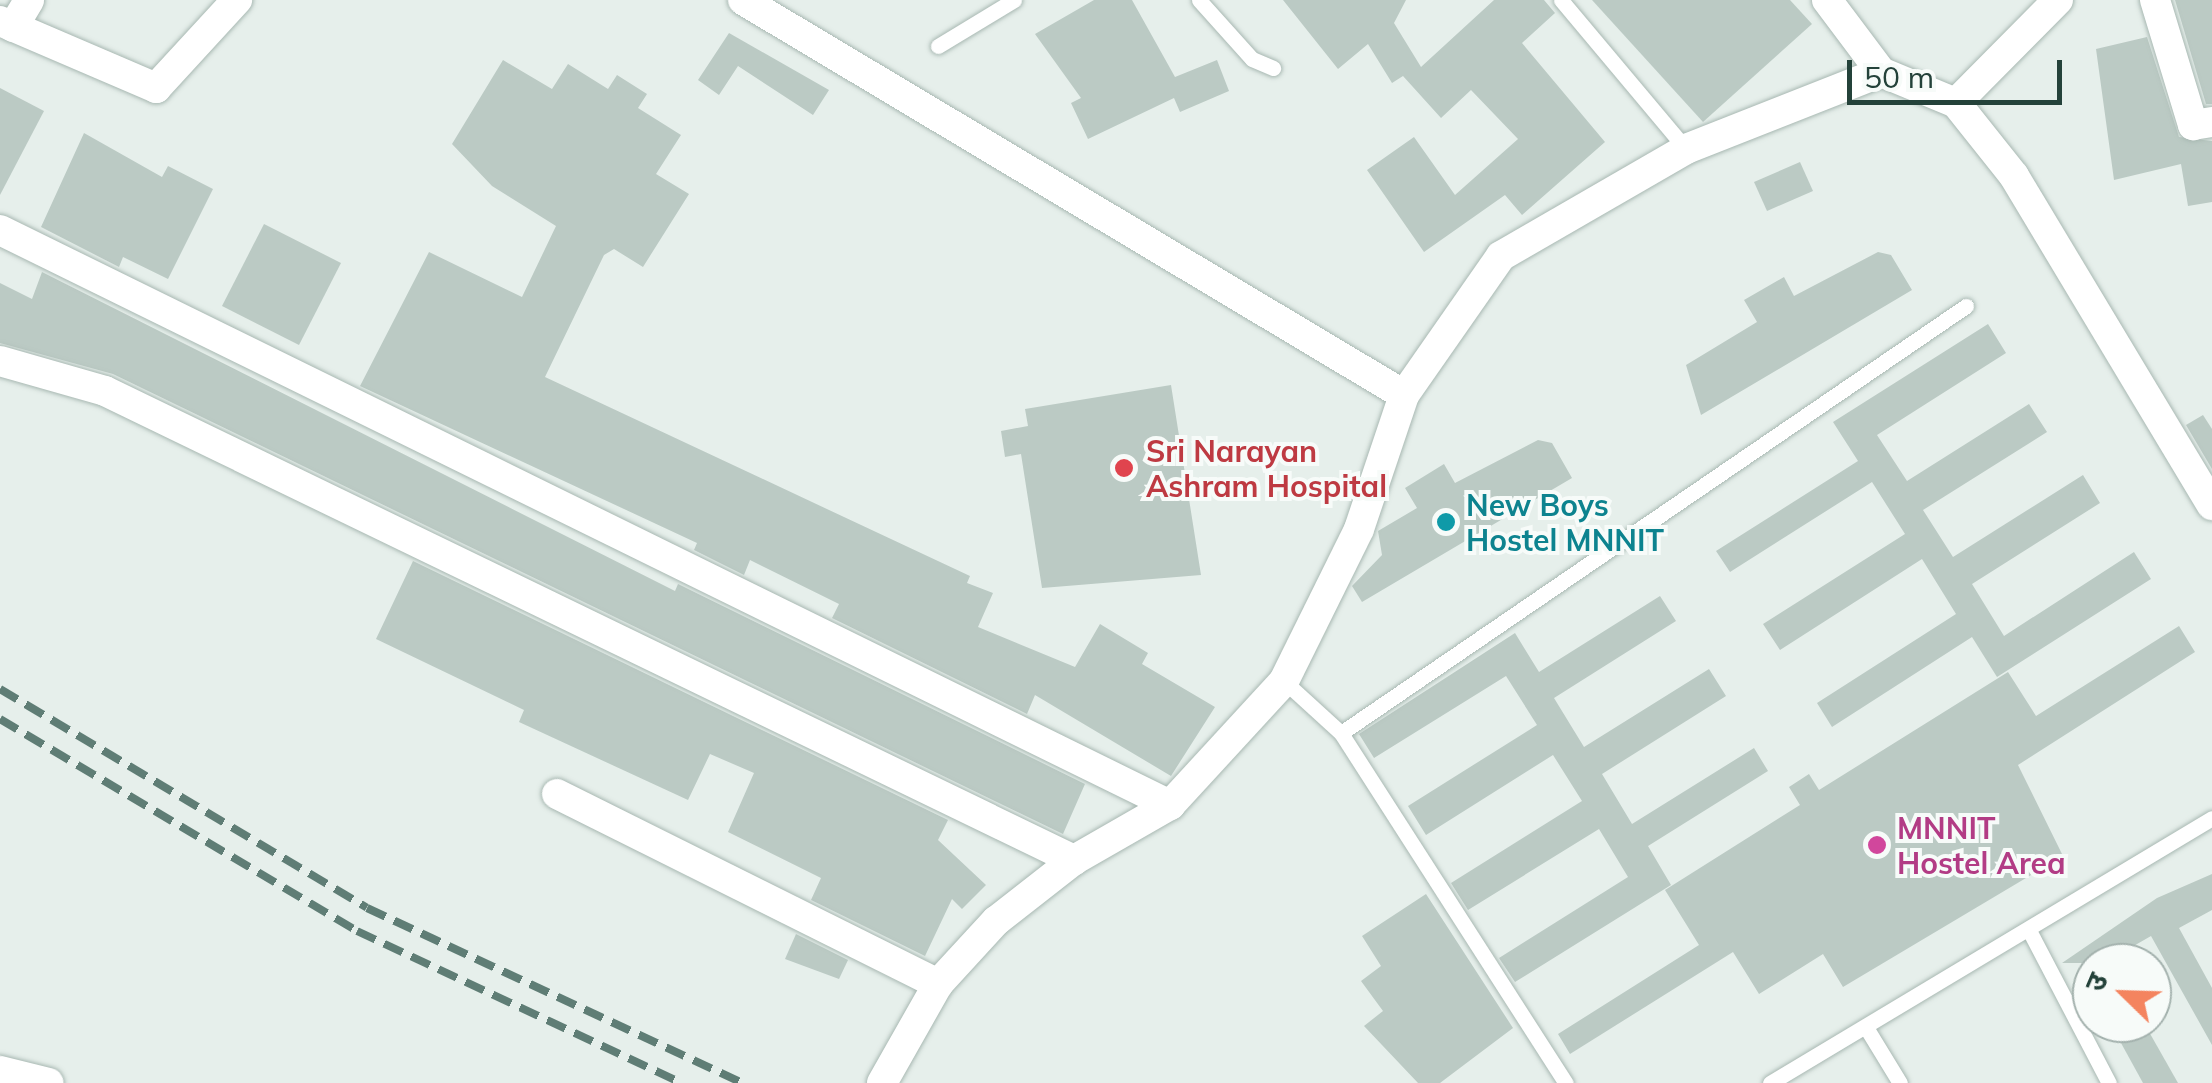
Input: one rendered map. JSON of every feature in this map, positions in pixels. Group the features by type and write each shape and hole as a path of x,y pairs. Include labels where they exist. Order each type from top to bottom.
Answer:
{"street":[{"path":"29,0 7,24 156,88 238,0"},
{"path":"743,0 1404,396"},
{"path":"1827,0 1881,72 1956,103 2014,176 2212,504"},
{"path":"1956,103 2058,0"},
{"path":"2154,0 2193,125 2212,122"},
{"path":"882,1083 938,984 996,921 1074,860 1170,806 1284,681 1359,529 1404,396 1502,256 1686,148 1881,72"},
{"path":"0,230 1170,806"},
{"path":"0,361 106,391 1074,860"},
{"path":"557,794 938,984"},
{"path":"0,1071 49,1083"}],"lane":[{"path":"938,46 1014,0"},
{"path":"1199,0 1252,59 1273,68"},
{"path":"1561,0 1686,148"},
{"path":"1341,733 1966,306"},
{"path":"1284,681 1341,733 1566,1083"},
{"path":"1770,1083 2031,934 2212,818"},
{"path":"2031,934 2110,1083"},
{"path":"1868,1029 1900,1083"}],"building":[{"path":"1094,0 1132,0 1175,77 1217,60 1229,91 1180,112 1174,98 1088,139 1071,103 1081,98 1035,34"},
{"path":"1283,0 1406,0 1394,23 1421,67 1494,0 1544,0 1555,13 1522,43 1605,142 1522,215 1505,195 1424,252 1367,170 1414,137 1455,195 1518,139 1471,90 1441,118 1403,76 1392,83 1368,44 1338,69"},
{"path":"1592,0 1790,0 1812,24 1703,122"},
{"path":"2175,0 2212,0 2212,104 2206,104"},
{"path":"729,33 829,90 813,115 738,66 719,95 698,80"},
{"path":"2147,37 2179,137 2212,141 2212,202 2188,206 2181,164 2114,180 2096,49"},
{"path":"503,60 552,89 568,64 608,89 617,75 647,94 638,108 681,135 656,174 689,194 643,267 614,249 604,255 545,377 970,576 967,583 993,593 978,627 1075,667 1100,624 1148,653 1142,664 1215,707 1171,776 1035,695 1027,714 832,618 839,604 750,560 744,575 694,550 697,543 360,386 429,252 522,297 556,226 492,186 452,144"},
{"path":"0,88 44,111 0,195"},
{"path":"84,133 162,177 168,166 213,189 168,279 123,257 119,267 41,227"},
{"path":"1800,162 1813,191 1767,211 1754,182"},
{"path":"264,224 341,263 299,345 222,306"},
{"path":"1878,252 1891,255 1912,290 1701,415 1686,365 1757,322 1744,300 1784,277 1794,296"},
{"path":"42,272 675,591 678,584 1085,784 1063,834 113,374 0,343 0,283 32,299"},
{"path":"1988,324 2006,353 1877,435 1907,481 2029,404 2047,432 1923,510 1953,557 2083,475 2100,503 1972,584 2004,636 2134,552 2151,579 1997,677 1972,637 1832,727 1817,703 1956,614 1922,559 1780,650 1763,624 1905,534 1872,482 1730,572 1716,551 1858,461 1833,422"},
{"path":"1171,385 1201,575 1042,588 1021,454 1005,457 1001,431 1028,426 1025,409"},
{"path":"2203,415 2212,429 2212,469 2186,425"},
{"name":"New Boys Hostel MNNIT","path":"1538,440 1552,443 1572,478 1362,602 1352,586 1382,555 1378,531 1417,508 1405,488 1444,464 1455,483"},
{"path":"413,561 948,820 938,840 986,885 962,909 952,899 925,956 811,900 821,878 728,832 754,773 710,754 688,800 519,722 524,710 376,639"},
{"path":"1660,596 1676,621 1554,698 1584,747 1709,669 1726,696 1602,774 1632,824 1754,748 1768,771 1648,846 1671,885 1515,982 1499,958 1628,877 1599,829 1468,910 1451,883 1582,801 1553,755 1426,835 1408,806 1537,725 1506,676 1374,758 1359,734 1515,633 1539,672"},
{"path":"2179,626 2195,652 2018,765 2063,856 1843,987 1823,954 1759,994 1733,952 1570,1054 1558,1034 1699,945 1665,890 1800,805 1789,787 1809,774 1819,790 2008,672 2036,716"},
{"path":"2212,874 2212,910 2179,928 2212,988 2212,1045 2172,974 2172,943 2155,943 2151,936 2139,943 2091,943 2157,898"},
{"path":"1426,894 1513,1028 1440,1083 1418,1083 1364,1026 1383,1011 1361,981 1381,966 1362,936"},
{"path":"796,934 848,960 839,979 785,959"},
{"path":"2121,1043 2155,1043 2178,1083 2143,1083"}],"railway":[{"path":"0,689 367,908 742,1083"},
{"path":"0,719 357,931 681,1083"}],"place":[{"name":"Sri Narayan Ashram Hospital","path":"1124,468"},
{"name":"New Boys Hostel MNNIT","path":"1446,522"},
{"name":"MNNIT Hostel Area","path":"1877,845"}]}
